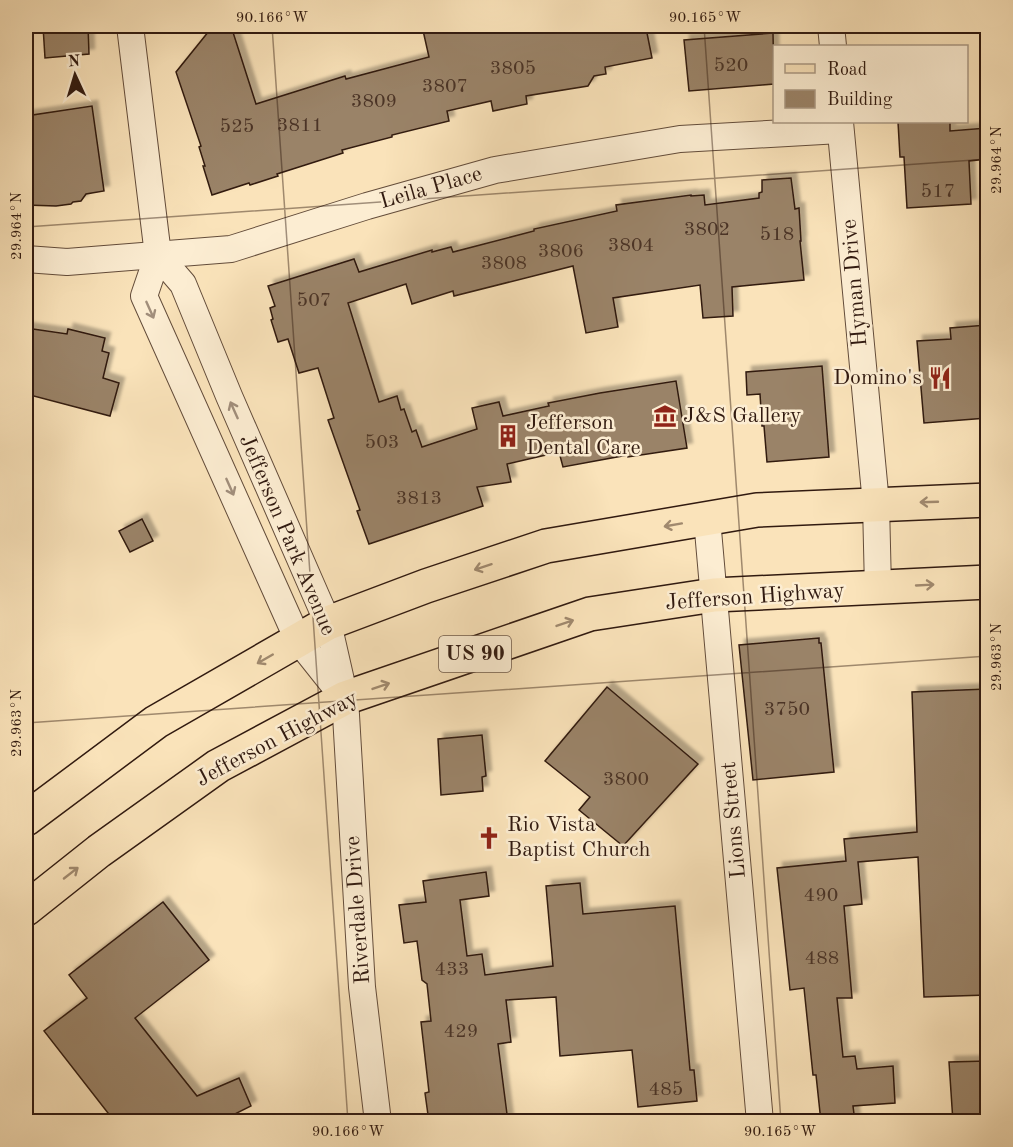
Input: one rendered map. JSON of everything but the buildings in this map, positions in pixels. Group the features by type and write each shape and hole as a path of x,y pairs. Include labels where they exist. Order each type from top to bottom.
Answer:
{"main road":[{"path":"26,819 156,722 328,623 426,586 546,546 758,510 987,500"},
{"name":"Jefferson Highway","path":"26,909 99,851 218,766 345,698 590,614 714,595 987,582"}],"street":[{"name":"Jefferson Park Avenue","path":"130,26 158,255 144,296 298,640 345,698"},
{"path":"831,26 833,45"},
{"name":"Leila Place","path":"26,259 68,262 231,249 367,206 495,170 680,139 840,126"},
{"name":"Hyman Drive","path":"840,126 876,504 878,588"},
{"name":"Jefferson Park Avenue","path":"158,255 183,284 328,623 345,698"},
{"name":"Lions Street","path":"707,519 760,1122"},
{"name":"Riverdale Drive","path":"345,698 362,987 378,1122"}],"place":[{"name":"Domino's","path":"940,378"},
{"name":"J&S Gallery","path":"665,416"},
{"name":"Jefferson Dental Care","path":"508,436"},
{"name":"Rio Vista Baptist Church","path":"489,838"}]}
